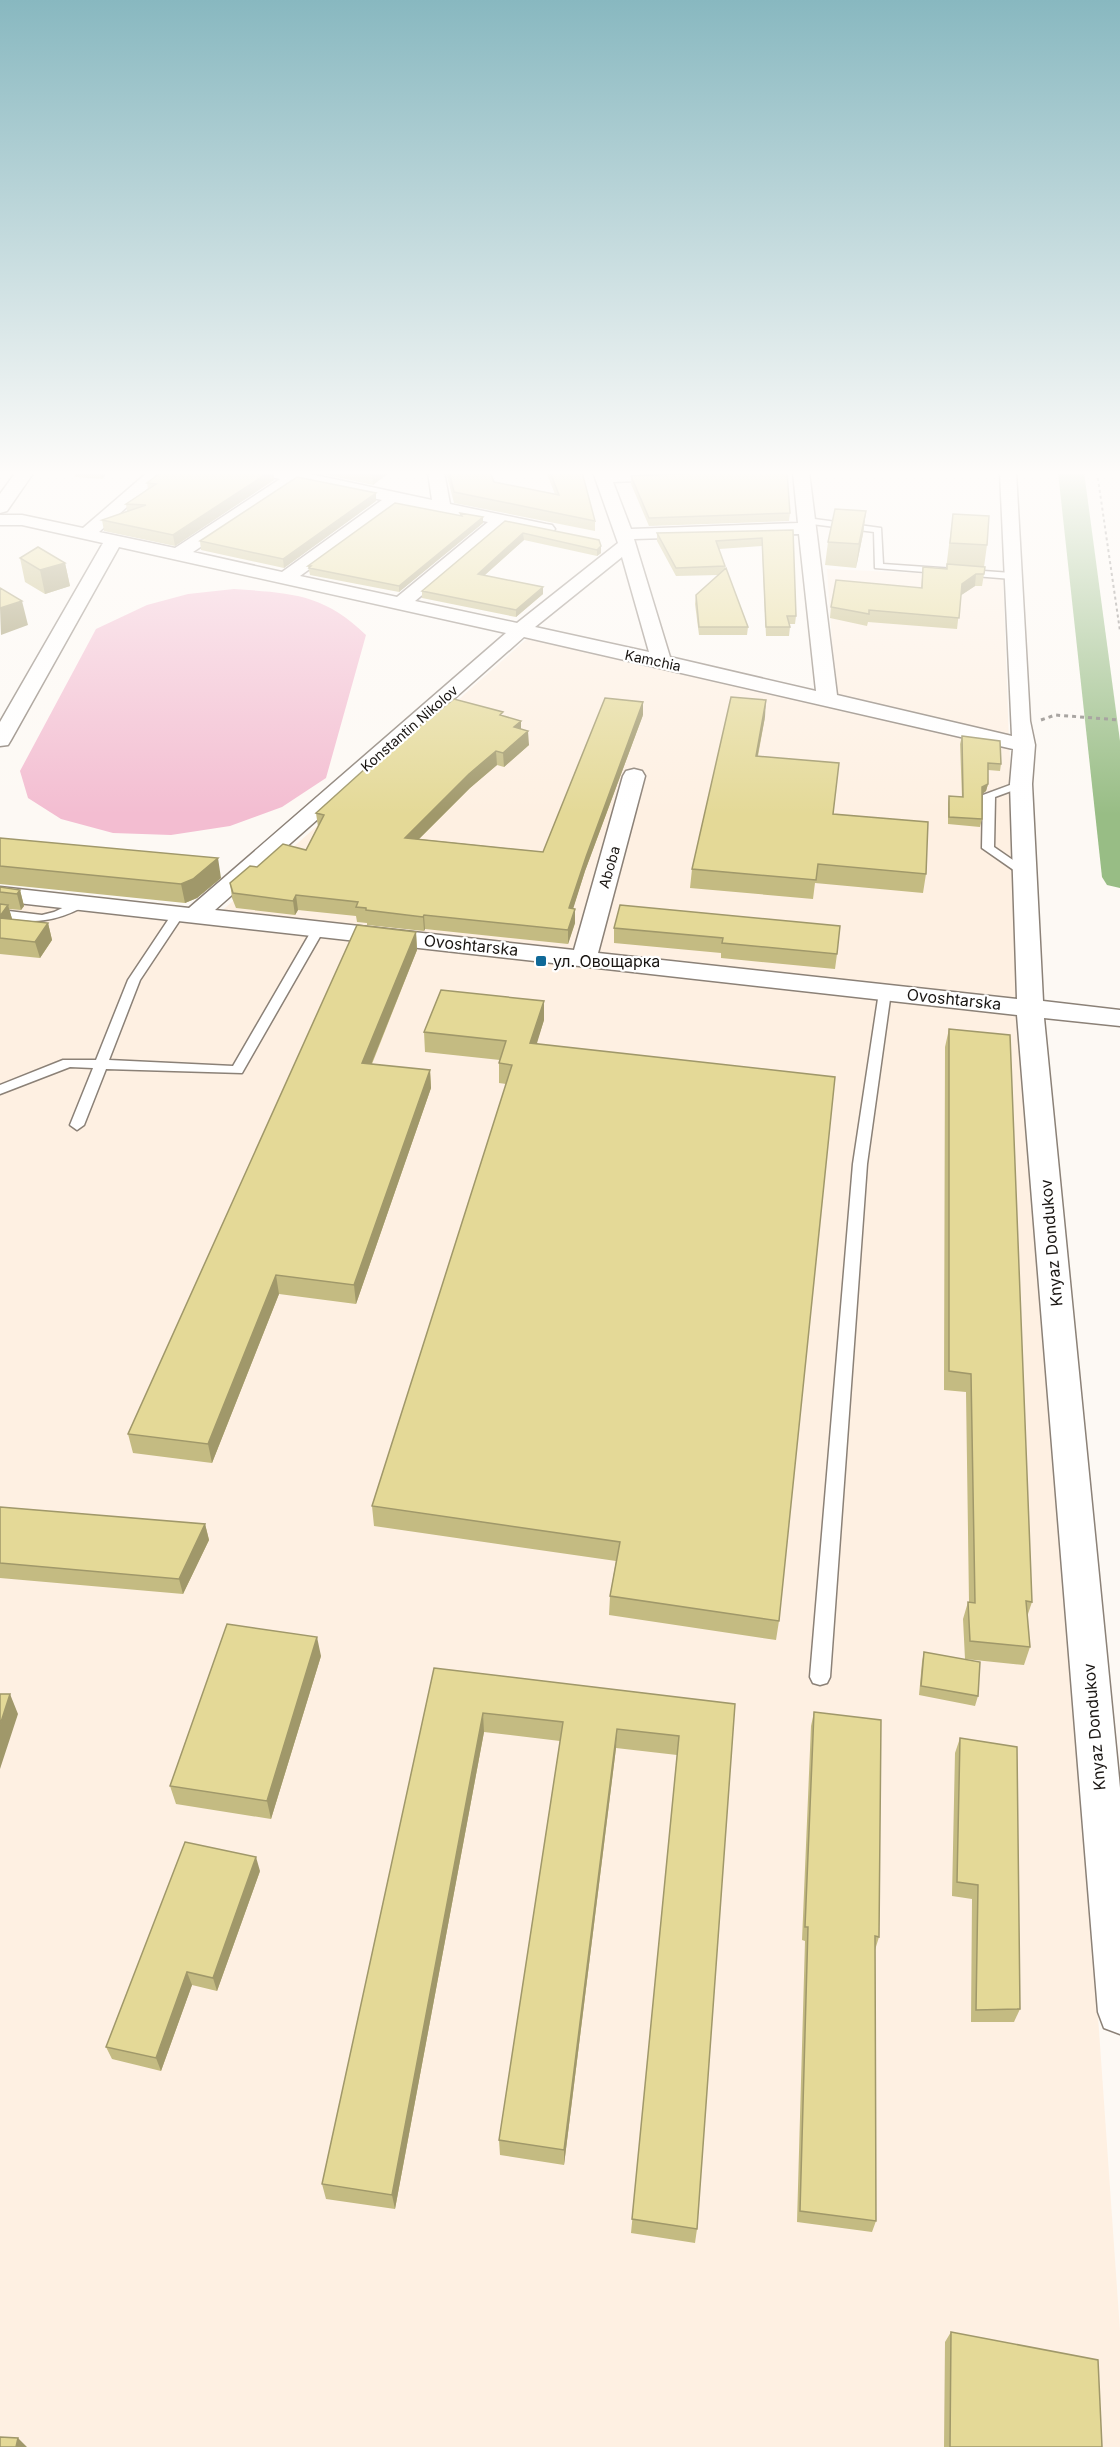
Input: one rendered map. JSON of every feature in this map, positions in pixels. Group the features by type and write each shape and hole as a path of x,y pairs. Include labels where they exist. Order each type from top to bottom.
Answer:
{"street":[{"path":"0,740 87,586"},
{"name":"Kamchia","path":"316,586 661,661 827,701 1022,733"},
{"path":"399,605 422,586"},
{"name":"Konstantin Nikolov","path":"187,914 571,586"},
{"path":"639,586 661,661"},
{"path":"815,586 827,701"},
{"name":"Knyaz Dondukov","path":"1013,586 1022,733 1024,874 1043,1010 1120,2012"},
{"name":"Aboba","path":"584,958 634,776"},
{"name":"Ovoshtarska","path":"0,894 1120,1018"}],"lane":[{"path":"0,914 45,920 62,914 81,903"},
{"path":"76,1125 134,980 187,914"},
{"path":"0,1090 68,1063 237,1070 319,928"},
{"path":"820,1677 860,1164 885,992"}],"path":[{"path":"1114,586 1120,632"},
{"path":"1022,733 1036,722 1055,715 1120,720"}],"shaded area":[{"path":"828,586 1003,586 1009,742 1120,2331 1120,2447 0,2447 0,902 206,925 532,634 836,702"},
{"path":"234,589 289,594 320,603 350,621 366,635 326,778 282,807 230,826 171,835 113,833 61,819 28,798 20,771 96,629 147,605 188,594"}],"building":[{"path":"428,586 543,587 516,610 422,591"},
{"path":"706,586 733,586 748,627 699,627 696,595"},
{"path":"764,586 795,586 796,616 787,616 790,627 766,627"},
{"path":"835,586 922,588 922,586 962,586 959,618 869,610 869,614 831,607"},
{"path":"0,588 22,601 0,608"},
{"path":"731,697 766,700 756,756 839,763 833,814 928,822 926,874 818,864 816,880 692,869"},
{"path":"605,698 643,702 569,908 575,909 568,930 366,910 366,908 356,907 358,902 296,895 293,901 233,893 230,883 250,866 257,867 283,844 306,850 324,815 316,813 367,767 454,699 503,712 500,715 521,721 514,727 528,731 503,753 496,751 469,774 405,838 543,852"},
{"path":"962,736 1000,741 1001,764 988,763 988,784 982,787 982,819 949,817 949,796 963,797"},
{"path":"0,838 218,858 193,879 181,884 0,866"},
{"path":"0,887 20,890 17,894 0,892"},
{"path":"0,904 8,905 0,916"},
{"path":"620,905 840,926 837,954 722,943 723,938 614,928"},
{"path":"0,918 48,923 35,942 0,938"},
{"path":"357,925 416,932 362,1063 430,1070 354,1285 276,1275 208,1444 128,1434"},
{"path":"441,990 544,1001 530,1043 835,1077 779,1621 610,1596 620,1542 372,1506 512,1065 499,1063 506,1041 424,1032"},
{"path":"949,1029 1010,1035 1032,1602 1026,1601 1030,1647 970,1641 968,1602 975,1603 971,1374 949,1371"},
{"path":"0,1507 205,1524 179,1579 0,1563"},
{"path":"227,1624 317,1637 267,1801 170,1786"},
{"path":"924,1652 980,1662 978,1696 921,1686"},
{"path":"434,1668 735,1704 697,2229 632,2219 679,1736 617,1729 564,2150 499,2140 563,1722 483,1713 392,2195 322,2184"},
{"path":"0,1694 10,1694 0,1725"},
{"path":"814,1712 881,1720 879,1937 875,1936 876,2221 800,2211 808,1927 805,1927"},
{"path":"960,1738 1017,1747 1020,2009 976,2010 978,1885 957,1882"},
{"path":"185,1842 256,1857 213,1978 187,1972 156,2058 106,2047"},
{"path":"951,2332 1098,2360 1102,2447 950,2447"},
{"path":"0,2437 18,2438 16,2447 0,2447"}],"waterway":[{"path":"1085,586 1120,877"}],"place":[{"name":"ул. Овощарка","path":"541,961"}]}
